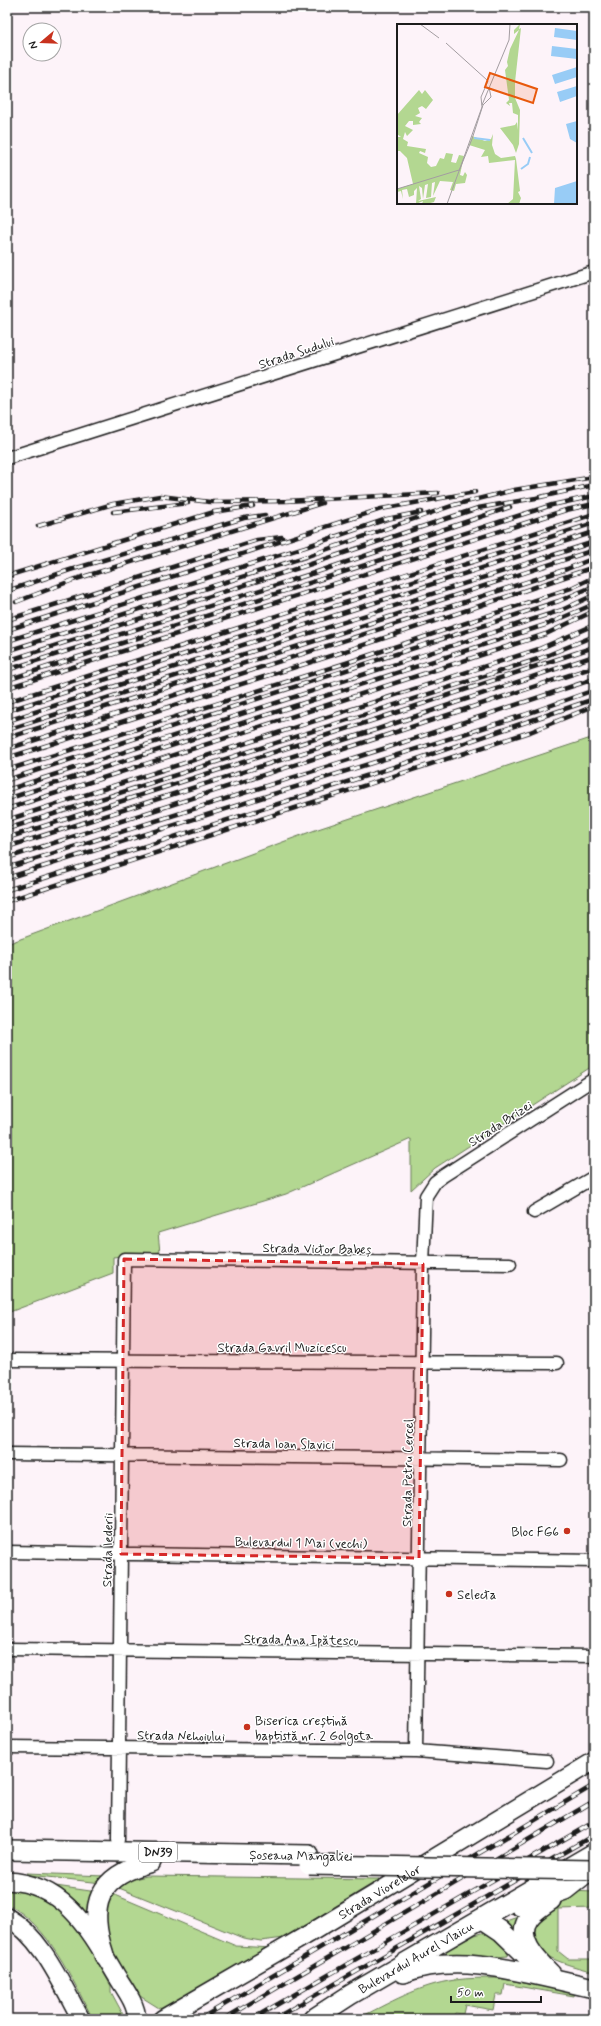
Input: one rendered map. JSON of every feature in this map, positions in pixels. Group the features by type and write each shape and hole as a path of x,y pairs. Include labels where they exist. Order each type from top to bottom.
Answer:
{"main road":[{"name":"Șoseaua Mangaliei","path":"7,1850 594,1869"},
{"path":"483,1919 594,1853"},
{"name":"Șoseaua Mangaliei","path":"7,1861 151,1862 309,1860 594,1860"},
{"path":"104,1955 96,1928 95,1916 100,1896 113,1880 121,1874 131,1868 151,1862"},
{"path":"551,1974 538,1962 529,1948 524,1934 525,1926 534,1913 594,1869"},
{"path":"483,1919 565,1890"},
{"path":"483,1919 501,1930 532,1961 551,1974 572,1983"},
{"name":"Bulevardul Aurel Vlaicu","path":"313,2019 350,1995 483,1919"},
{"path":"435,1947 432,1953 433,1958 441,1965"},
{"name":"Bulevardul Aurel Vlaicu","path":"350,1995 409,1971 441,1965 485,1966 594,1988"}],"street":[{"name":"Strada Sudului","path":"7,458 594,272"},
{"name":"Strada Brizei","path":"426,1196 432,1186 443,1176 594,1079"},
{"path":"534,1212 594,1176"},
{"name":"Strada Petru Cercel","path":"416,1751 423,1362 423,1264 426,1196"},
{"name":"Strada Victor Babeș","path":"124,1259 510,1264"},
{"name":"Strada Iederii","path":"118,1840 124,1259"},
{"name":"Strada Gavril Muzicescu","path":"7,1360 557,1363"},
{"name":"Strada Ioan Slavici","path":"7,1454 561,1460"},
{"name":"Bulevardul 1 Mai (vechi)","path":"7,1552 594,1561"},
{"name":"Strada Ana Ipătescu","path":"7,1649 594,1656"},
{"name":"Strada Nehoiului","path":"7,1747 416,1751 547,1762"},
{"name":"Strada Viorelelor","path":"162,2019 312,1932 594,1761"},
{"path":"7,1881 27,1883 40,1888 64,1903 76,1914 88,1929 128,1995 137,2019"},
{"path":"7,1917 30,1937 54,1972 81,2019"},
{"path":"128,1995 146,2010 154,2012 177,2010"}],"highlighted area":[{"path":"124,1259 423,1264 419,1558 121,1554"}],"green space":[{"path":"594,737 594,1065 435,1168 411,1190 411,1139 286,1194 158,1233 160,1252 113,1257 113,1273 7,1313 7,944 318,829"},
{"path":"27,1873 105,1876 102,1883 30,1875"},
{"path":"147,1876 380,1879 284,1938 261,1941 243,1938 119,1888 125,1881"},
{"path":"7,1884 56,1904 82,1934 111,1986 111,1992 125,2018 93,2019 58,1954 47,1939 35,1925 7,1904"},
{"path":"49,1885 97,1892 87,1925"},
{"path":"571,1891 594,1892 594,1908 558,1909 558,1951 568,1959 594,1959 594,1972 556,1960 535,1948 531,1927"},
{"path":"113,1894 236,1946 272,1948 167,2010 159,2008 135,1993 104,1938 107,1906"},
{"path":"526,1914 519,1935 506,1925 506,1921"},
{"path":"486,1932 497,1936 508,1950 508,1956 495,1957 447,1954 445,1951 475,1935"},
{"path":"499,1978 575,1993 574,1996 505,1984 503,1995 496,1995 493,2010 465,2005 463,2014 455,2013 453,2019 357,2019 404,1995 442,1982 460,1979"}],"railway":[{"path":"7,651 308,556 454,505 514,490 594,477"},
{"path":"7,661 311,564 478,508 536,498 594,485"},
{"path":"7,630 381,509 475,492"},
{"path":"38,526 113,504 160,496 210,502 286,501 438,493"},
{"path":"7,680 552,505 594,496"},
{"path":"113,512 188,503"},
{"path":"16,602 73,580 322,503"},
{"path":"7,688 566,510 594,504"},
{"path":"7,576 214,512 253,506"},
{"path":"7,670 314,573 510,507"},
{"path":"7,641 305,547 387,519 421,512"},
{"path":"7,702 594,514"},
{"path":"7,591 70,570 244,518 265,515"},
{"path":"7,711 594,523"},
{"path":"7,721 594,532"},
{"path":"7,620 257,540 282,537"},
{"path":"7,730 594,542"},
{"path":"7,738 337,634 594,550"},
{"path":"7,749 567,569 594,558"},
{"path":"7,758 343,652 594,567"},
{"path":"7,770 346,663 571,588 594,577"},
{"path":"7,780 559,601 594,586"},
{"path":"7,790 562,610 594,595"},
{"path":"7,799 548,624 594,604"},
{"path":"7,809 546,634 594,611"},
{"path":"7,820 539,649 594,625"},
{"path":"7,829 541,658 594,636"},
{"path":"7,838 374,720 594,647"},
{"path":"7,847 378,729 594,656"},
{"path":"7,858 594,667"},
{"path":"7,868 386,748 594,679"},
{"path":"7,878 524,715 594,690"},
{"path":"7,890 391,768 594,699"},
{"path":"7,901 530,732 594,706"},
{"path":"200,2019 594,1785"},
{"path":"224,2019 594,1801"},
{"path":"252,2019 594,1822"},
{"path":"274,2019 594,1835"}],"place":[{"name":"Bloc FG6","path":"567,1531"},
{"name":"Selecta","path":"449,1594"},
{"name":"Biserica creștină baptistă nr. 2 Golgota","path":"247,1727"}]}
